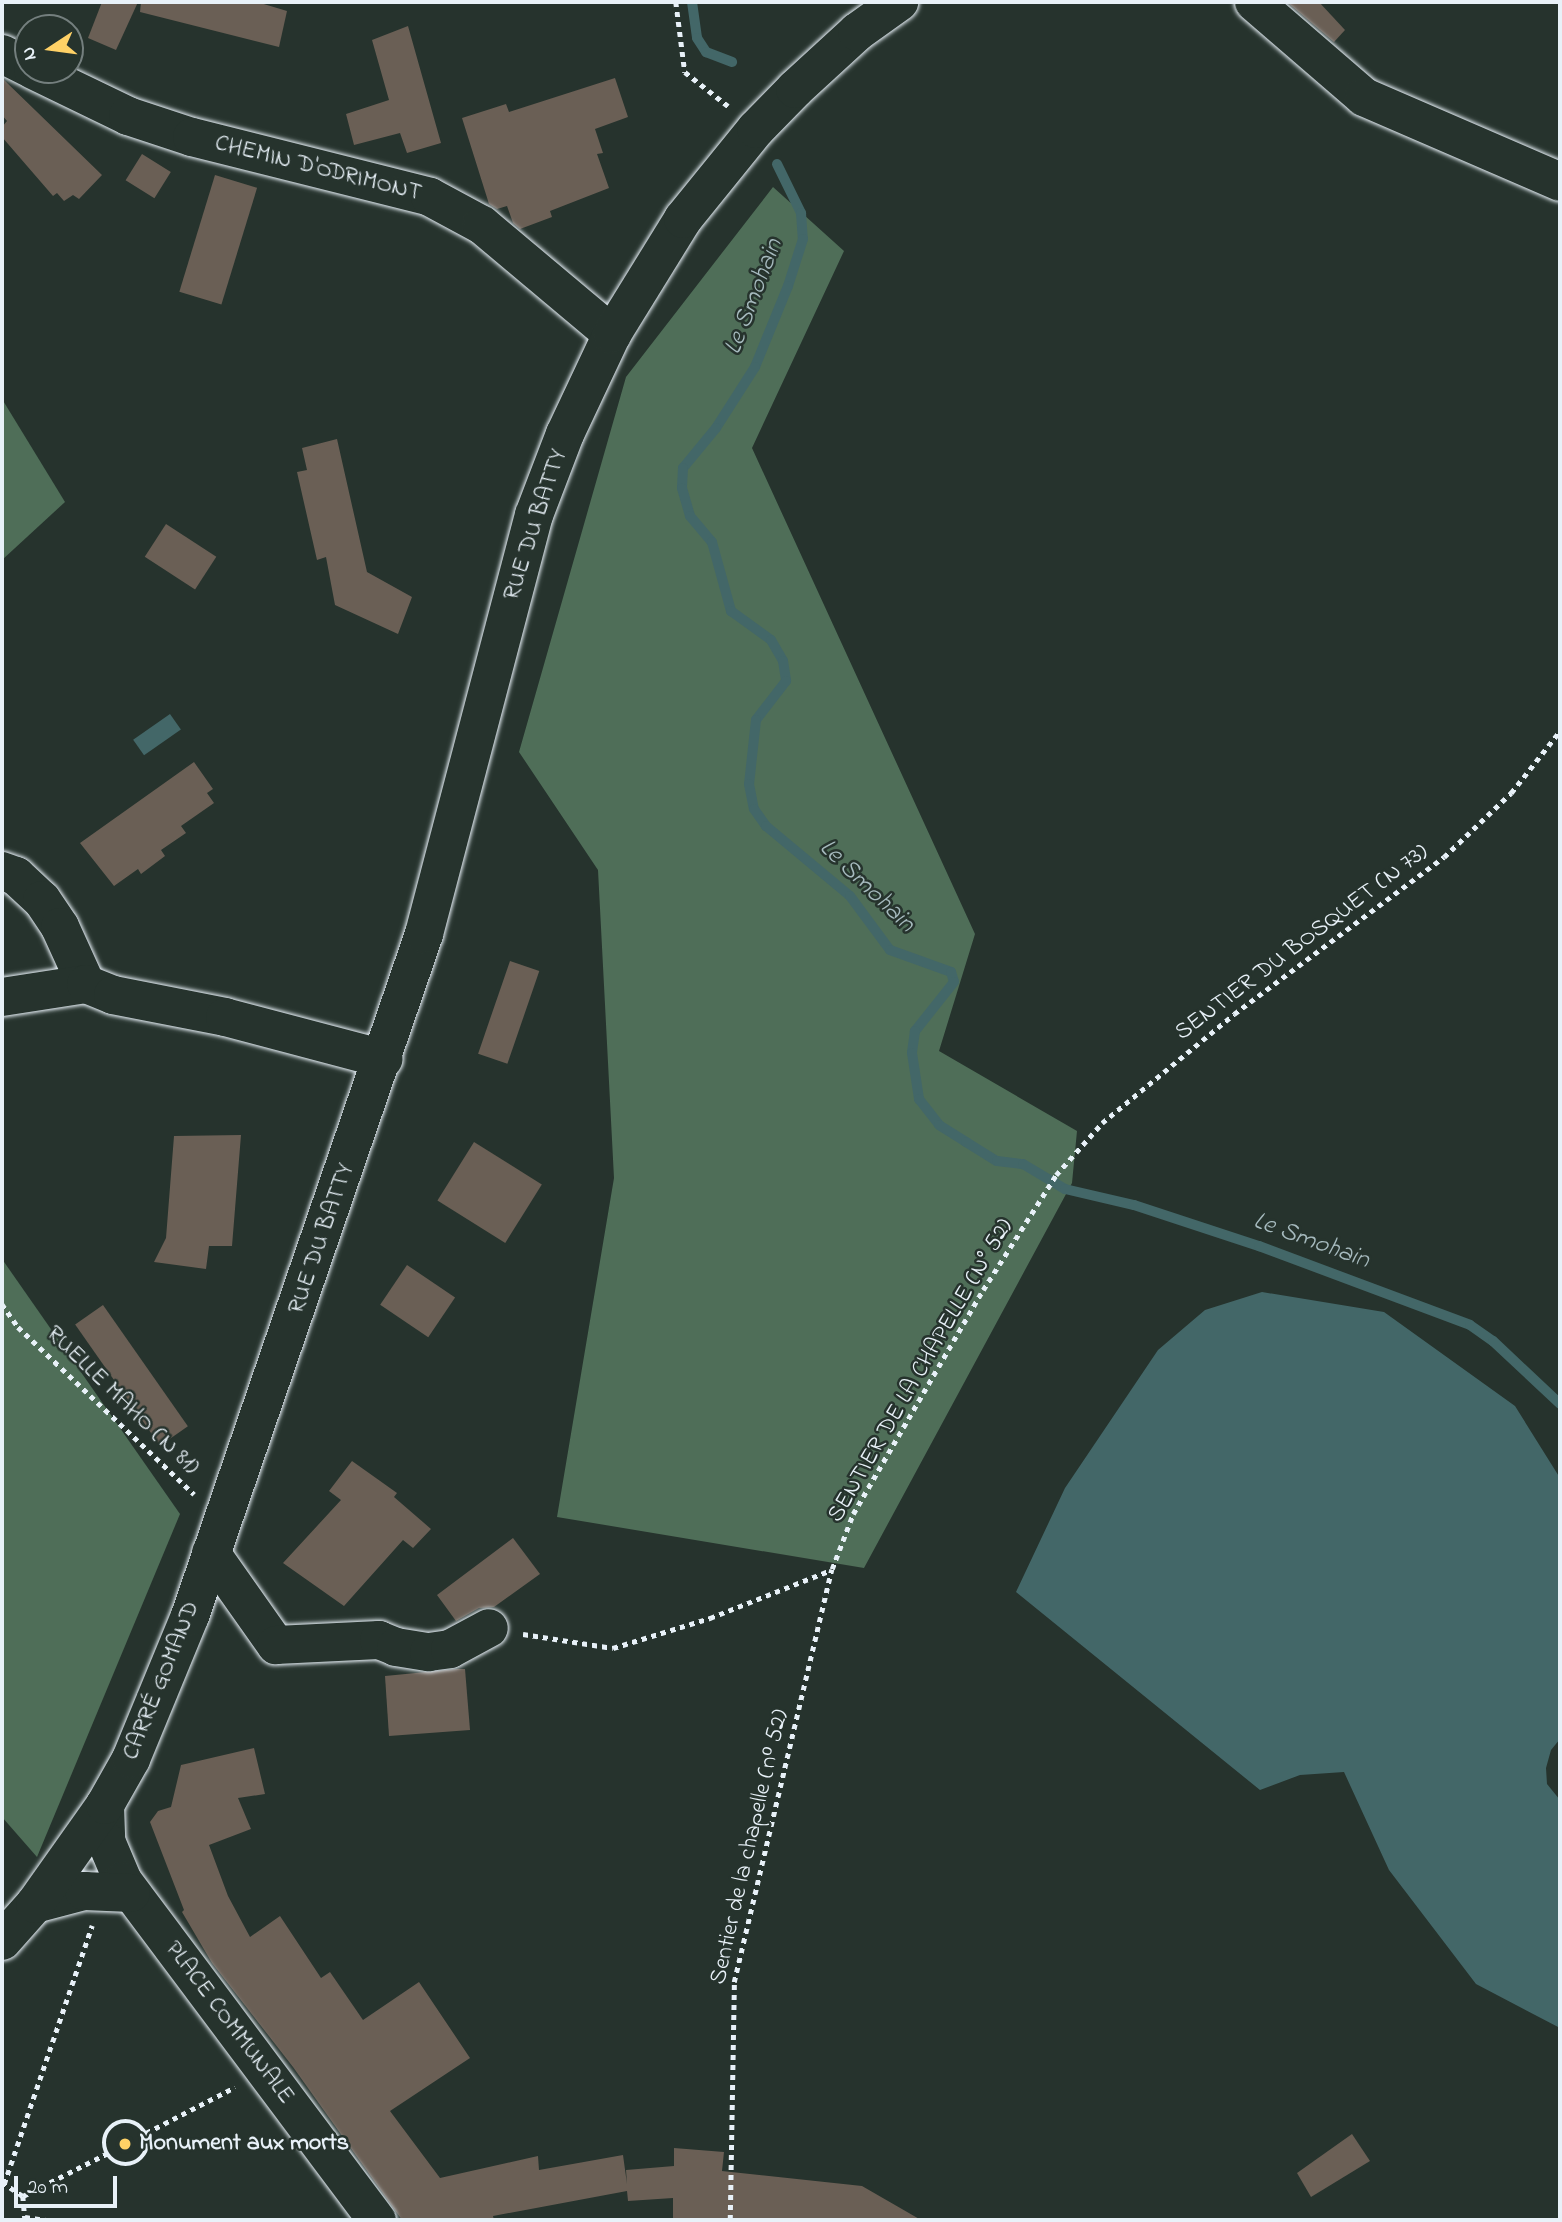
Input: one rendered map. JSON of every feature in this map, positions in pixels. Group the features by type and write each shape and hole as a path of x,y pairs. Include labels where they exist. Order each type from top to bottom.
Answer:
{"main road":[{"name":"RUE DU BATTY","path":"259,1418 384,1059 450,845 534,515 565,434 612,334 683,219 756,129 857,32 900,2"},
{"path":"1254,2 1364,97 1560,182"},
{"name":"CHEMIN D'ODRIMONT","path":"62,84 128,116 192,137 399,187 439,201 482,225 612,334"},
{"path":"2,870 16,876 42,900 60,927 86,984"},
{"path":"2,997 86,984 113,995 225,1017 384,1059"},
{"name":"CARRÉ GOMAND","path":"105,1805 131,1759 155,1705 259,1418"},
{"name":"CARRÉ GOMAND","path":"218,1536 276,1644 379,1640 396,1647 429,1652 450,1649 489,1628"},
{"path":"2,1941 35,1904 105,1805"},
{"name":"PLACE COMMUNALE","path":"105,1805 104,1822 112,1861 131,1893 263,2072 377,2220"},
{"path":"35,1904 63,1895 93,1890 131,1893"}],"path":[{"path":"676,2 685,72 756,129"},
{"name":"SENTIER DU BOSQUET (N 73)","path":"1046,1193 1056,1175 1102,1123 1213,1031 1444,857 1511,793 1560,731"},
{"name":"SENTIER DE LA CHAPELLE (N° 52)","path":"832,1569 853,1514 983,1290 1046,1193"},
{"name":"RUELLE MAHO (N 81)","path":"2,1304 18,1327 218,1536"},
{"path":"489,1628 613,1648 710,1618 832,1569"},
{"name":"Sentier de la chapelle (nᵒ 52)","path":"730,2220 734,1982 832,1569"},
{"path":"23,2196 3,2183 93,1924 93,1890"},
{"path":"146,2133 263,2072"},
{"path":"130,2121 146,2133 148,2148 139,2161 125,2166 117,2164 106,2154 103,2140 115,2124 130,2121"},
{"path":"23,2196 106,2154"},
{"path":"23,2196 25,2219 46,2220"}],"green space":[{"path":"773,187 844,251 752,448 975,934 939,1051 1077,1131 1072,1183 864,1568 557,1517 614,1178 598,870 519,752 626,377"},
{"path":"2,399 65,502 2,560"},
{"path":"2,1259 180,1514 37,1857 2,1817"}],"water":[{"path":"170,714 181,730 144,755 133,740"},
{"path":"1262,1292 1384,1312 1515,1406 1560,1478 1560,1739 1551,1750 1546,1768 1547,1784 1560,1800 1560,2028 1476,1984 1389,1870 1344,1772 1300,1775 1260,1790 1016,1592 1065,1488 1158,1350 1205,1310"}],"building":[{"path":"102,2 138,2 116,50 88,38"},
{"path":"141,2 257,2 287,11 279,47 140,12"},
{"path":"1287,2 1319,2 1345,30 1334,42"},
{"path":"408,26 441,143 407,153 400,133 354,145 346,114 389,100 372,40"},
{"path":"2,78 102,175 79,199 73,195 64,201 57,193 53,196 2,137 2,127 7,121 2,115"},
{"path":"615,78 628,117 595,129 603,153 597,154 609,188 550,211 552,217 520,229 513,223 507,206 497,209 489,204 462,118 506,104 509,112"},
{"path":"142,154 171,172 154,198 126,180"},
{"path":"215,175 257,188 221,305 179,292"},
{"path":"337,439 367,572 412,597 398,634 335,605 326,557 317,560 297,472 307,470 302,448"},
{"path":"166,524 216,557 195,589 145,557"},
{"path":"194,762 213,789 207,793 214,803 181,826 186,833 161,850 165,856 141,874 138,869 114,886 80,843"},
{"path":"510,961 539,971 507,1064 478,1054"},
{"path":"241,1135 232,1246 209,1246 206,1269 154,1262 166,1238 174,1136"},
{"path":"474,1142 542,1184 505,1243 437,1201"},
{"path":"407,1265 455,1297 428,1337 380,1305"},
{"path":"103,1305 188,1426 160,1446 75,1325"},
{"path":"352,1461 397,1493 394,1497 431,1529 413,1548 403,1540 344,1606 283,1563 341,1500 329,1491"},
{"path":"513,1538 540,1574 494,1607 479,1608 456,1621 437,1595"},
{"path":"465,1669 470,1730 389,1736 385,1676"},
{"path":"254,1748 265,1794 238,1798 251,1829 209,1845 228,1896 250,1937 280,1916 321,1978 330,1972 363,2020 419,1982 470,2058 390,2111 440,2178 538,2156 539,2170 623,2155 627,2184 626,2170 674,2166 674,2148 724,2152 722,2171 862,2186 921,2220 673,2219 673,2198 628,2201 627,2191 493,2216 494,2220 402,2220 293,2067 212,1963 182,1912 184,1910 150,1822 158,1811 171,1807 181,1765"},
{"path":"1352,2134 1370,2161 1311,2197 1297,2173"}],"waterway":[{"name":"Le Smohain","path":"692,2 697,38 706,52 732,62"},
{"name":"Le Smohain","path":"777,164 801,213 803,239 788,286 755,367 716,428 683,468 682,488 690,516 712,542 731,611 771,640 783,661 786,681 756,720 749,784 754,809 766,826 850,896 890,950 951,972 954,982 915,1031 912,1053 919,1099 939,1125 966,1142 997,1161 1023,1164 1065,1189 1134,1205 1259,1246 1470,1325 1493,1341 1560,1404"}],"place":[{"name":"Monument aux morts","path":"125,2144"}]}
